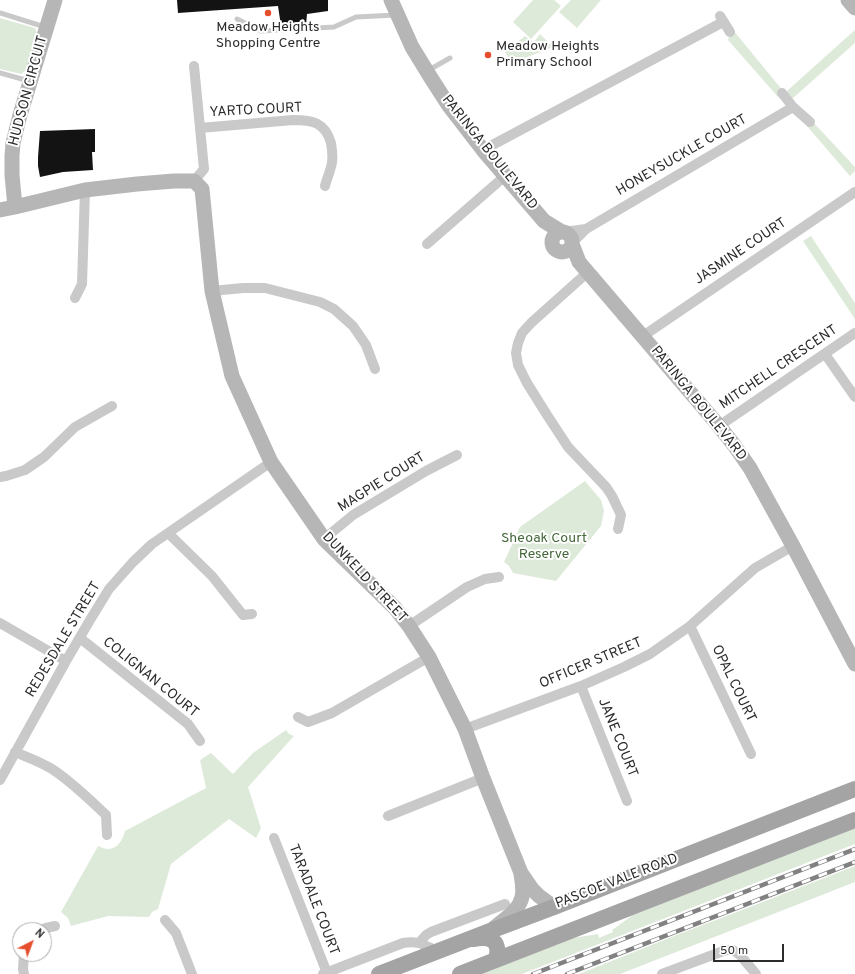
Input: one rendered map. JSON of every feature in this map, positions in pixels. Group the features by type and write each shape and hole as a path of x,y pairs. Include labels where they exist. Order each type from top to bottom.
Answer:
{"main road":[{"name":"PASCOE VALE ROAD","path":"379,974 855,789"},
{"name":"PASCOE VALE ROAD","path":"460,974 855,820"},
{"path":"464,941 480,938 494,941 498,947 496,960"}],"street":[{"name":"HUDSON CIRCUIT","path":"15,207 12,156 15,136 55,0"},
{"name":"PARINGA BOULEVARD","path":"391,0 412,47 426,72 449,106 483,150 544,221 564,241 583,267 734,445 750,468 855,664"},
{"path":"848,0 855,8"},
{"path":"483,150 722,19 730,32"},
{"path":"0,210 85,190 174,181 198,185 204,169 194,66"},
{"path":"782,93 793,107 810,122"},
{"name":"HONEYSUCKLE COURT","path":"564,241 793,107"},
{"name":"YARTO COURT","path":"200,128 292,120 305,120 315,123 325,129 330,139 332,149 332,162 325,186"},
{"path":"425,246 505,176"},
{"name":"DUNKELD STREET","path":"198,185 212,292 232,376 271,462 324,539 395,608 409,626 429,657 465,729 521,873 532,889 554,907"},
{"path":"76,298 82,284 85,190"},
{"name":"JASMINE COURT","path":"643,336 855,192"},
{"path":"583,267 522,333 518,342 516,353 518,364 527,383 568,447 606,487 612,496 621,515 618,529"},
{"path":"212,292 243,288 266,288 320,302 334,309 353,326 366,345 375,369"},
{"name":"MITCHELL CRESCENT","path":"719,426 855,333"},
{"path":"825,354 855,397"},
{"path":"0,477 25,470 44,457 76,427 112,406"},
{"name":"MAGPIE COURT","path":"324,539 353,515 457,455"},
{"name":"REDESDALE STREET","path":"0,780 66,661 109,590 133,562 152,544 271,462"},
{"path":"168,533 212,576 242,615 252,614"},
{"name":"OFFICER STREET","path":"465,729 581,686 650,654 690,626 755,568 793,546"},
{"path":"409,626 467,587 485,579 499,577"},
{"path":"0,623 66,661"},
{"name":"OPAL COURT","path":"690,626 751,754"},
{"name":"COLIGNAN COURT","path":"80,638 188,724 200,742"},
{"path":"298,717 308,722 332,713 429,657"},
{"name":"JANE COURT","path":"581,686 627,801"},
{"path":"15,752 51,768 84,794 106,815 107,835"},
{"path":"388,816 483,778"},
{"path":"827,800 829,795 855,780"},
{"name":"TARADALE COURT","path":"274,838 325,973"},
{"name":"DUNKELD STREET","path":"490,931 511,914 520,903 523,888 521,873"},
{"path":"419,943 431,932 505,904"},
{"path":"165,920 176,933 192,974"},
{"path":"325,973 402,943 419,943 437,951"},
{"path":"662,974 726,950 733,950 740,955 756,974"},
{"path":"23,962 24,974"}],"lane":[{"path":"0,13 46,27"},
{"path":"237,18 261,31 334,27 356,16 398,15"},
{"path":"426,72 450,58"},
{"path":"0,73 30,81"}],"green space":[{"path":"533,0 554,0 561,6 531,39 513,22"},
{"path":"571,0 601,0 577,28 559,12"},
{"path":"0,18 35,28 38,36 28,69 21,74 0,69"},
{"path":"733,30 784,92 778,97 728,40 730,32"},
{"path":"855,30 855,43 793,98 785,96 788,90"},
{"path":"540,34 553,47 512,63 505,52 525,36 534,42"},
{"path":"812,121 855,167 855,171 850,176 806,125"},
{"path":"811,236 855,303 855,319 803,241"},
{"name":"Sheoak Court Reserve","path":"585,481 601,500 604,511 601,526 556,581 513,573 509,566 504,562 520,527"},
{"path":"286,730 289,734 294,736 248,787 261,828 256,838 229,819 171,864 158,909 152,912 149,917 108,916 71,926 68,918 61,912 98,846 112,849 121,840 125,831 206,788 200,760 211,753 233,774 253,753"},
{"path":"855,828 855,844 522,974 482,974 573,938 598,934 599,938 613,932 612,930 633,915"},
{"path":"855,866 855,882 620,974 579,974 679,934"}],"building":[{"path":"177,0 328,0 328,11 307,14 306,25 281,26 278,6 178,13"},
{"path":"95,129 95,152 92,152 93,170 63,172 40,177 38,157 40,131"}],"railway":[{"path":"533,974 855,849"},
{"path":"567,974 855,862"}],"place":[{"name":"Meadow Heights Shopping Centre","path":"268,13"},
{"name":"Meadow Heights Primary School","path":"488,55"}]}
